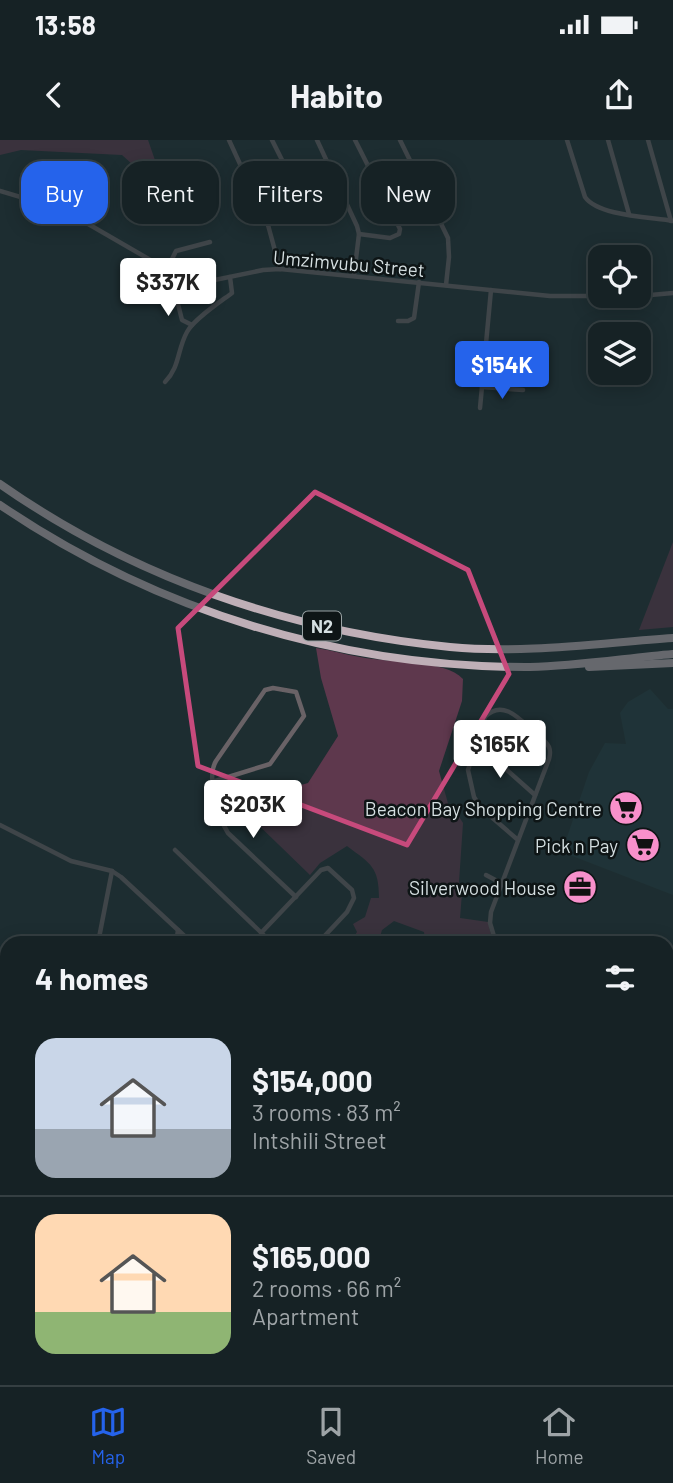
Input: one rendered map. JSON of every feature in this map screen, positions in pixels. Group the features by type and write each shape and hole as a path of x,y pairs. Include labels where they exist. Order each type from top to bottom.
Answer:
{"highway":[{"path":"0,478 61,524"},
{"name":"N2","path":"0,484 61,524 138,565 200,591 292,620 451,647 501,648 673,638"},
{"name":"N2","path":"2,507 81,554 133,581 198,609 254,626 402,660 498,666 571,664 673,654"},
{"path":"571,664 596,667 673,663"}],"street":[{"path":"229,140 268,225 280,269"},
{"path":"272,140 282,161"},
{"path":"317,140 359,234 354,275"},
{"path":"355,140 400,229 399,234 390,238 359,234"},
{"path":"400,140 448,238 446,285"},
{"path":"567,140 589,202 602,210 672,221 648,140"},
{"path":"608,140 629,214"},
{"name":"Umzimvubu Street","path":"0,191 64,210 192,283 280,269 550,296 588,296"},
{"path":"167,269 176,251 210,242"},
{"path":"165,382 176,369 183,342 192,325 232,293 230,277"},
{"path":"398,321 408,321 414,317 419,282"},
{"path":"157,288 177,303 182,320 192,325"},
{"path":"480,408 491,290"},
{"name":"Umzimvubu Street","path":"651,295 673,293"},
{"path":"486,347 544,355"},
{"path":"482,387 523,390"},
{"path":"212,782 270,764 303,716 296,692 271,687 265,690 213,765 212,782 221,820 228,832 296,897"},
{"path":"494,936 489,918 549,759 549,748 511,712 498,709 486,714 468,774 475,801 518,840"},
{"path":"472,754 498,762 535,794"},
{"path":"0,825 72,861 111,871 121,877 184,936"},
{"path":"175,850 264,936"},
{"path":"261,933 325,868 332,871 353,891 354,898 350,908 324,936"},
{"path":"100,936 111,871"},
{"path":"486,875 501,883"},
{"path":"177,936 178,930"}],"highlighted area":[{"path":"315,492 468,570 509,674 407,845 198,766 178,628"}],"shaded area":[{"path":"0,140 148,140 155,161 129,161 122,155 21,150 0,155"},
{"path":"673,542 673,627 639,630"},
{"path":"316,648 371,659 430,665 455,673 463,679 462,701 439,771 449,807 463,823 459,882 462,893 460,918 488,922 491,936 425,936 424,932 394,921 382,930 380,936 354,936 357,932 353,924 365,917 371,898 379,898 377,879 372,867 347,846 320,863 310,875 245,812 242,802 308,783 338,736 321,678"},
{"path":"650,689 668,709 673,709 673,895 562,852 589,772 605,743 626,744 620,713 628,702"}],"place":[{"name":"Beacon Bay Shopping Centre","path":"626,808"},
{"name":"Pick n Pay","path":"643,845"},
{"name":"Silverwood House","path":"580,887"}]}
